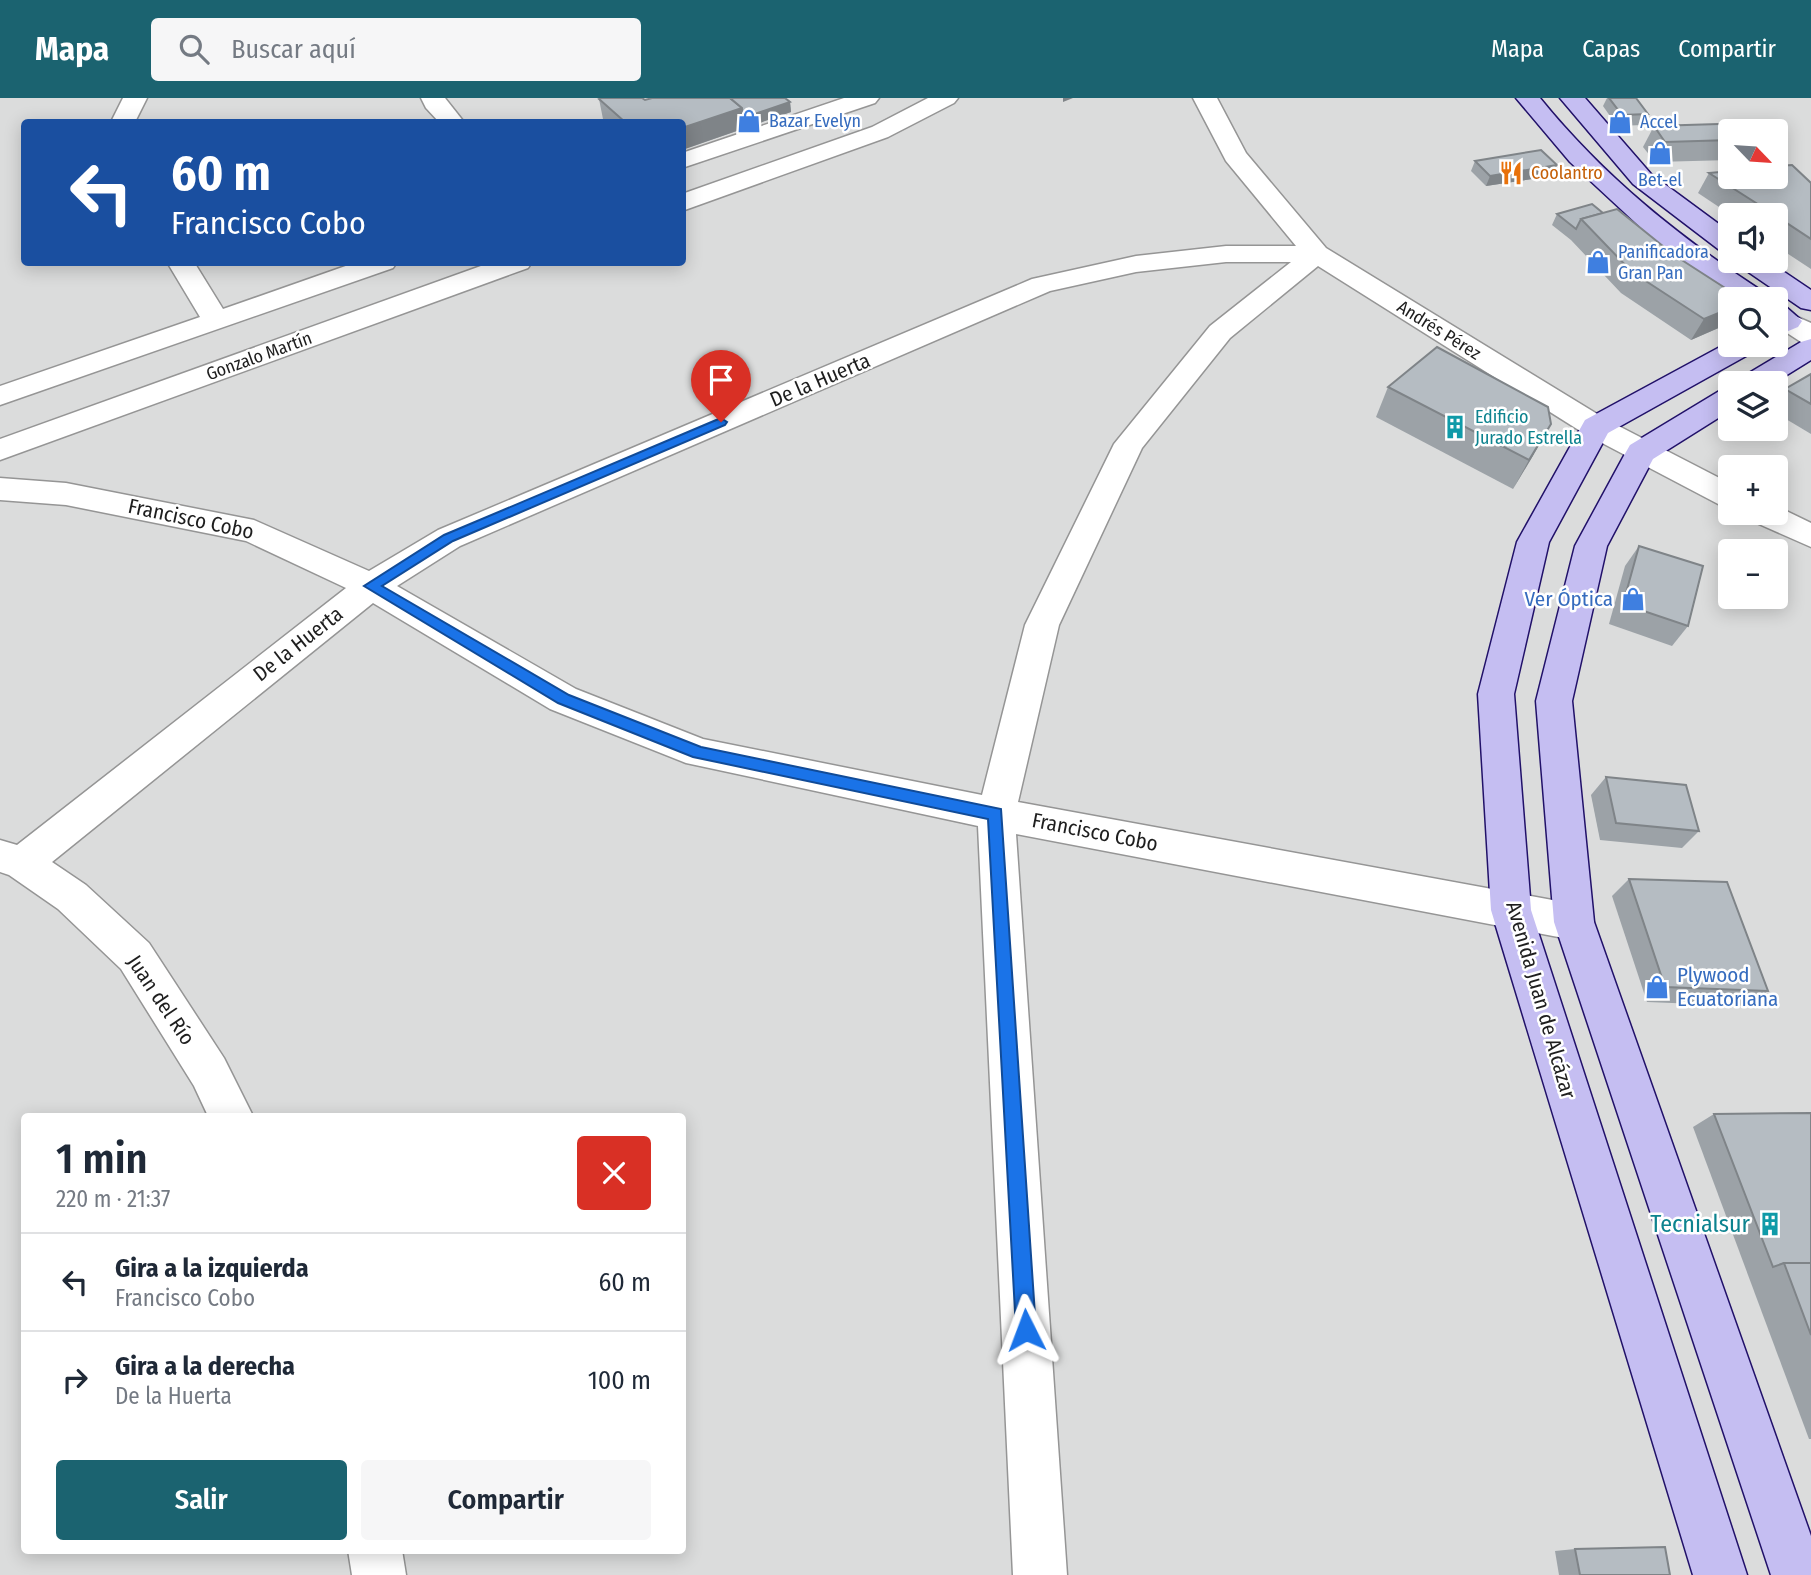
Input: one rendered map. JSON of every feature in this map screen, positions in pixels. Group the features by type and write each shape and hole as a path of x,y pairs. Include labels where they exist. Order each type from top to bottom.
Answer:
{"street":[{"path":"124,119 135,98"},
{"path":"433,98 434,103 449,119"},
{"path":"686,160 867,98"},
{"path":"686,202 880,132 946,98"},
{"name":"Andrés Pérez","path":"1205,98 1235,156 1317,254 1596,427 1718,490"},
{"path":"1528,98 1555,134 1630,210 1736,287"},
{"path":"1572,98 1635,172 1718,236"},
{"name":"De la Huerta","path":"11,860 371,586 449,538 1042,285 1136,264 1226,254 1317,254"},
{"path":"1040,1575 996,814 1042,625 1129,444 1220,332 1317,254"},
{"path":"182,266 215,319"},
{"path":"0,396 372,266"},
{"name":"Gonzalo Martín","path":"0,450 508,266"},
{"path":"1768,273 1811,302"},
{"path":"1774,371 1811,348"},
{"path":"1596,427 1723,357"},
{"path":"1718,405 1641,452 1591,546 1554,701 1574,922 1798,1575"},
{"name":"Avenida Juan de Alcázar","path":"1596,427 1533,542 1496,694 1511,910 1720,1575"},
{"path":"61,428 34,447 24,470 37,487 66,494"},
{"name":"Francisco Cobo","path":"0,489 66,494 254,531 371,586 563,699 699,753 996,814 1574,922"},
{"path":"1788,525 1811,536"},
{"name":"Juan del Río","path":"11,860 72,897 135,956 209,1072 230,1113"},
{"path":"376,1554 379,1575"}],"shaded area":[{"path":"0,98 1811,98 1811,1575 0,1575"}],"building":[{"path":"730,98 742,108 686,127 686,119 622,119 599,99"},
{"path":"730,98 785,98 790,102 743,118 742,108"},
{"path":"1609,98 1636,98 1648,114 1622,115"},
{"path":"1718,124 1718,140 1665,142 1654,126"},
{"path":"1541,150 1557,165 1490,176 1475,161"},
{"path":"1788,165 1792,165 1811,183 1811,239 1788,224 1788,203 1756,203 1734,189 1788,189"},
{"path":"1592,204 1603,213 1581,219 1576,229 1557,214"},
{"path":"1617,209 1674,255 1724,287 1718,287 1718,313 1704,319 1632,272 1581,219"},
{"path":"1437,347 1548,407 1551,424 1529,460 1388,387"},
{"path":"1811,374 1811,404 1788,391 1788,387"},
{"path":"1639,546 1703,566 1688,626 1623,604"},
{"path":"1606,777 1686,785 1699,831 1616,823"},
{"path":"1629,879 1727,882 1768,991 1665,987"},
{"name":"Tecnialsur","path":"1811,1113 1811,1263 1784,1263 1773,1267 1714,1114"},
{"path":"1784,1263 1811,1263 1811,1335"},
{"path":"1665,1547 1670,1575 1580,1575 1575,1549"}],"place":[{"name":"Bazar Evelyn","path":"749,121"},
{"name":"Accel","path":"1620,122"},
{"name":"Bet-el","path":"1660,153"},
{"name":"Coolantro","path":"1511,173"},
{"name":"Panificadora Gran Pan","path":"1598,262"},
{"name":"Edificio Jurado Estrella","path":"1455,427"},
{"name":"Ver Óptica","path":"1633,599"},
{"name":"Plywood Ecuatoriana","path":"1657,987"},
{"name":"Tecnialsur","path":"1770,1224"}],"route":[{"path":"721,422 449,538 371,586 563,699 699,753 996,814 1026,1330"}]}
